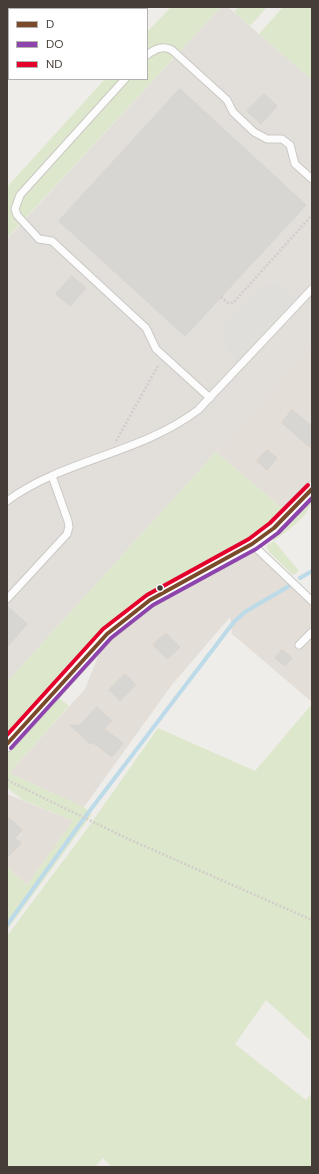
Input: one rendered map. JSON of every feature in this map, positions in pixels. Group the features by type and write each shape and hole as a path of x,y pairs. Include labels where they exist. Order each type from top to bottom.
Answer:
{"street":[{"path":"7,744 107,634 150,600 252,544 274,528 312,489"}],"lane":[{"path":"148,54 160,48 168,48 172,50 227,100 233,112 254,132 267,139 282,140 290,145 296,164 312,179"},
{"path":"124,80 20,195 15,209 19,219 39,239 52,242 146,328 150,335 152,345 210,398"},
{"path":"7,501 26,488 52,476 108,456 177,425 198,410 210,398 312,289"},
{"path":"7,599 60,543 69,527 52,476"},
{"path":"252,544 312,601"},
{"path":"299,645 312,632"}],"path":[{"path":"221,298 228,303 232,303 312,215"},
{"path":"108,456 164,356"},
{"path":"7,780 92,822 312,920"}],"shaded area":[{"path":"221,7 228,7 312,80 312,341 236,430 7,682 7,239"},
{"path":"271,284 278,284 294,299 238,360 228,350 224,329 263,287"},
{"path":"312,341 312,489 252,544 312,601 312,702 232,634 230,617 171,686 84,807 9,773 85,689 107,634 283,509 216,452"},
{"path":"7,794 73,821 27,885 7,867"}],"green space":[{"path":"171,7 221,7 7,238 7,187 104,80 148,80 148,31"},
{"path":"239,7 267,7 250,26 234,12"},
{"path":"283,7 312,7 312,80 259,34"},
{"path":"216,452 283,509 268,524 238,547 152,594 116,617 7,734 7,682"},
{"path":"312,497 308,510 298,522 274,541 270,537"},
{"path":"274,541 299,571 293,575 270,553 266,546"},
{"path":"58,697 69,706 9,773 84,807 92,814 7,930 7,867 27,885 73,821 23,800 7,788 7,752"},
{"path":"312,704 312,1042 266,1000 235,1044 306,1100 312,1093 312,1167 112,1167 103,1158 95,1167 7,1167 7,936 87,829 158,728 255,771"}],"building":[{"path":"180,89 306,205 185,336 59,221"},
{"path":"264,94 277,106 261,124 247,111"},
{"path":"72,276 86,288 70,306 56,294"},
{"path":"292,410 312,426 312,449 282,423"},
{"path":"267,450 277,458 267,470 257,461"},
{"path":"7,606 27,624 7,647"},
{"path":"166,633 180,647 167,659 153,645"},
{"path":"282,650 292,658 285,666 275,658"},
{"path":"125,674 136,685 120,701 109,690"},
{"path":"97,707 112,721 104,729 123,743 112,757 92,742 90,744 70,725 80,725"},
{"path":"7,816 22,830 15,838 21,843 7,858"}],"waterway":[{"path":"300,578 312,571"},
{"path":"7,925 85,817 233,623 245,612 289,586"}],"transit line":[{"name":"ND","path":"7,735 103,629 147,595 249,539 270,523 308,485"},
{"name":"D","path":"7,744 107,634 150,600 252,544 274,528 312,489"},
{"name":"DO","path":"11,748 111,638 153,605 256,549 278,533 312,498"}]}
